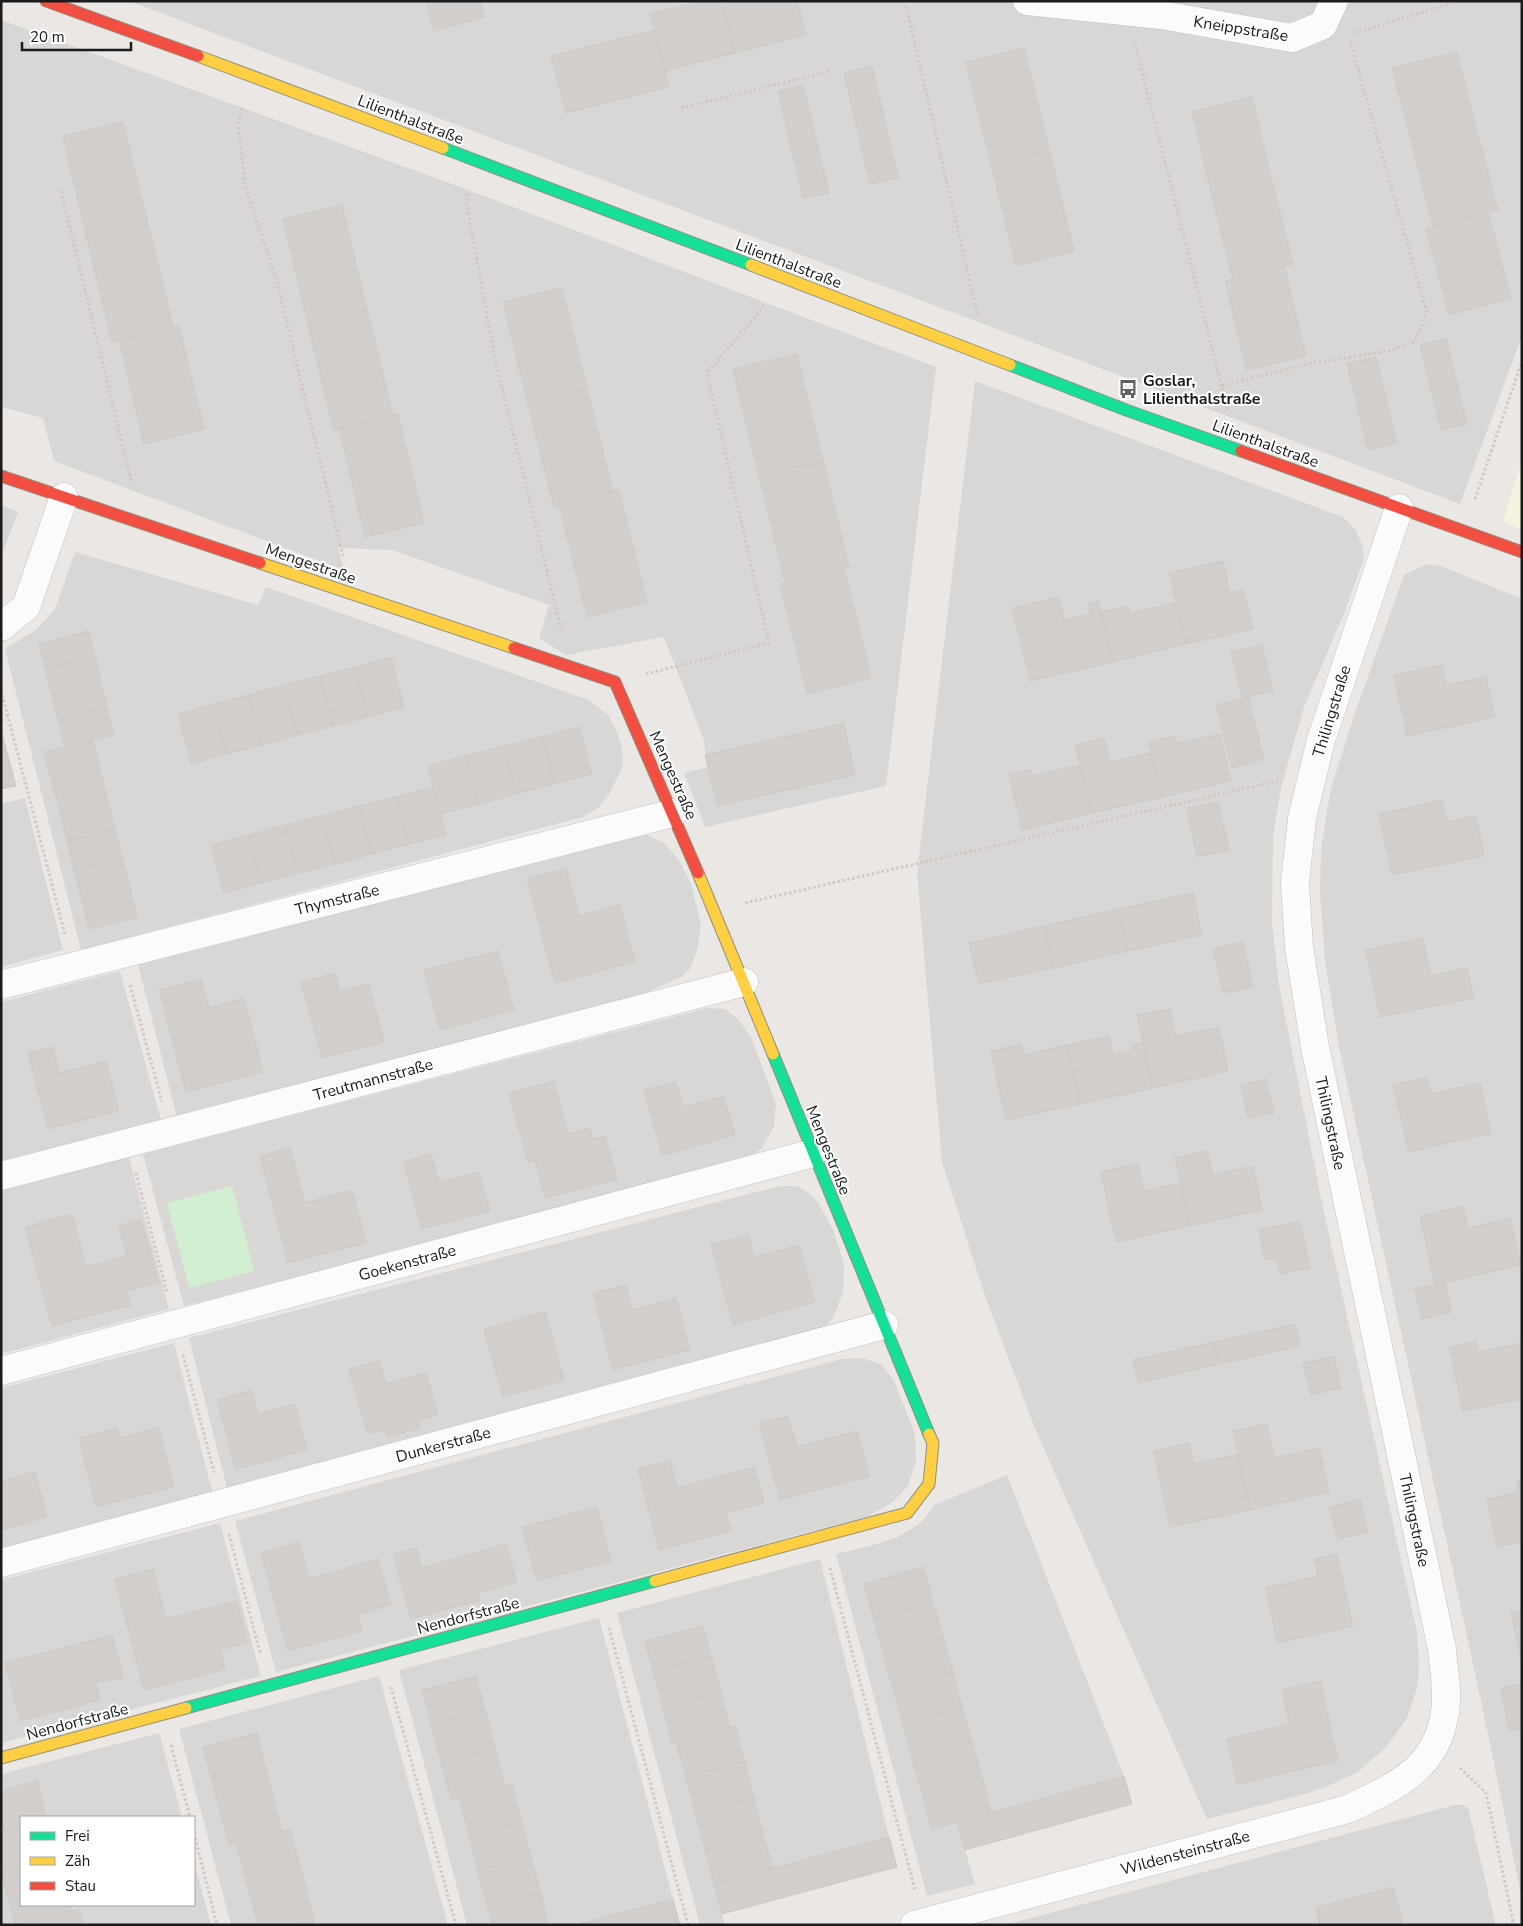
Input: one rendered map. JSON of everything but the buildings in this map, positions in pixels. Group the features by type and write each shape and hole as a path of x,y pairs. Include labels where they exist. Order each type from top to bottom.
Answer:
{"street":[{"name":"Lilienthalstraße","path":"46,1 253,77 1126,410 1522,552"},
{"name":"Kneippstraße","path":"1027,1 1126,11 1166,8 1292,38 1323,24 1334,1"},
{"name":"Mengestraße","path":"1,476 615,682 714,910 933,1443 929,1484"},
{"path":"1,627 26,607 64,497"},
{"name":"Thilingstraße","path":"1399,508 1320,740 1302,818 1295,884 1299,947 1315,1047 1442,1650 1446,1690 1445,1717 1437,1744"},
{"name":"Thymstraße","path":"1,985 673,813"},
{"name":"Treutmannstraße","path":"1,1176 744,982"},
{"name":"Goekenstraße","path":"1,1371 813,1153"},
{"name":"Dunkerstraße","path":"1,1563 884,1325"},
{"name":"Nendorfstraße","path":"1,1758 907,1513 929,1484"},
{"name":"Wildensteinstraße","path":"919,1924 1348,1808 1392,1788 1418,1767 1437,1744"}],"path":[{"path":"905,1 988,357"},
{"path":"1222,386 1314,362 1393,350 1415,341 1427,313 1348,35 1459,1"},
{"path":"1126,11 1238,450"},
{"path":"681,108 830,71"},
{"path":"253,77 238,122 245,186 276,278 353,594"},
{"path":"477,162 466,201 469,220 496,364 570,667"},
{"path":"61,191 141,523"},
{"path":"615,682 769,643 707,373 760,311 777,276"},
{"path":"1464,531 1522,361"},
{"path":"1,690 73,966"},
{"path":"714,910 1313,774"},
{"path":"122,954 170,1132"},
{"path":"128,1143 268,1686"},
{"path":"821,1536 919,1924"},
{"path":"601,1596 688,1925"},
{"path":"382,1655 456,1925"},
{"path":"164,1714 190,1816"},
{"path":"1437,1744 1486,1793 1514,1925"},
{"path":"195,1837 217,1925"}],"shaded area":[{"path":"129,1 1522,1 1522,336 1460,504"},
{"path":"1201,1 1324,1 1312,15 1292,21 1267,21 1208,15"},
{"path":"1,20 463,188 936,367 886,786 705,827 684,773 708,767 703,738 664,637 566,655 539,638 549,605 392,550 338,548 344,570 54,461 43,418 1,407"},
{"path":"975,381 1343,517 1356,530 1362,545 1364,558 1345,611 1304,707 1281,788 1273,835 1272,922 1279,986 1322,1203 1417,1632 1419,1667 1417,1688 1407,1718 1387,1746 1358,1772 1305,1794 1207,1819 1034,1426 984,1293 942,1162 917,873"},
{"path":"1522,460 1522,530 1503,521"},
{"path":"1,505 18,512 1,558"},
{"path":"75,552 258,605 266,587 589,700 608,715 616,730 622,747 623,766 610,793 598,808 583,817 81,950 5,649 36,630 55,609"},
{"path":"1427,564 1441,566 1522,599 1522,1899 1480,1696 1338,1042 1325,960 1320,894 1321,850 1331,788 1355,713 1404,575"},
{"path":"25,798 63,950 1,967 1,804"},
{"path":"632,835 647,835 664,843 679,860 691,884 701,924 698,948 690,969 681,977 645,993 177,1117 138,965"},
{"path":"120,971 161,1120 1,1161 1,1002"},
{"path":"708,1008 725,1009 738,1019 751,1037 776,1104 774,1126 762,1148 744,1163 184,1306 143,1154"},
{"path":"129,1157 169,1309 1,1354 1,1190"},
{"path":"780,1186 797,1186 810,1194 819,1204 833,1230 844,1264 843,1292 833,1319 818,1332 227,1488 189,1338"},
{"path":"174,1343 213,1495 1,1549 1,1388"},
{"path":"863,1358 882,1365 894,1381 915,1434 916,1461 908,1486 893,1502 866,1517 276,1672 235,1521 842,1359"},
{"path":"1007,1475 1124,1776 957,1822 975,1884 927,1896 836,1554 898,1537 922,1522 934,1505"},
{"path":"220,1523 261,1676 1,1743 1,1580"},
{"path":"820,1559 889,1837 714,1884 725,1925 700,1925 617,1613"},
{"path":"599,1618 673,1899 574,1925 467,1925 399,1670"},
{"path":"379,1676 448,1925 231,1925 179,1729"},
{"path":"159,1733 182,1816 20,1816 20,1906 195,1906 195,1865 211,1925 1,1925 1,1774"},
{"path":"1455,1805 1463,1805 1468,1808 1496,1925 1005,1925"}],"green space":[{"path":"232,1186 254,1271 189,1288 167,1203"}],"traffic: fast":[{"path":"443,148 751,265"},
{"path":"1010,365 1126,410 1241,451"},
{"path":"773,1054 929,1434"},
{"path":"186,1708 655,1581"}],"traffic: slow":[{"path":"198,56 443,148"},
{"path":"751,265 1010,365"},
{"path":"260,563 514,648"},
{"path":"698,873 773,1054"},
{"path":"655,1581 907,1513 929,1484 933,1443 929,1434"},
{"path":"1,1758 186,1708"}],"traffic: jam":[{"path":"46,1 198,56"},
{"path":"1241,451 1522,552"},
{"path":"1,476 260,563"},
{"path":"514,648 615,682 698,873"}],"place":[{"name":"Goslar, Lilienthalstraße","path":"1128,389"}]}
